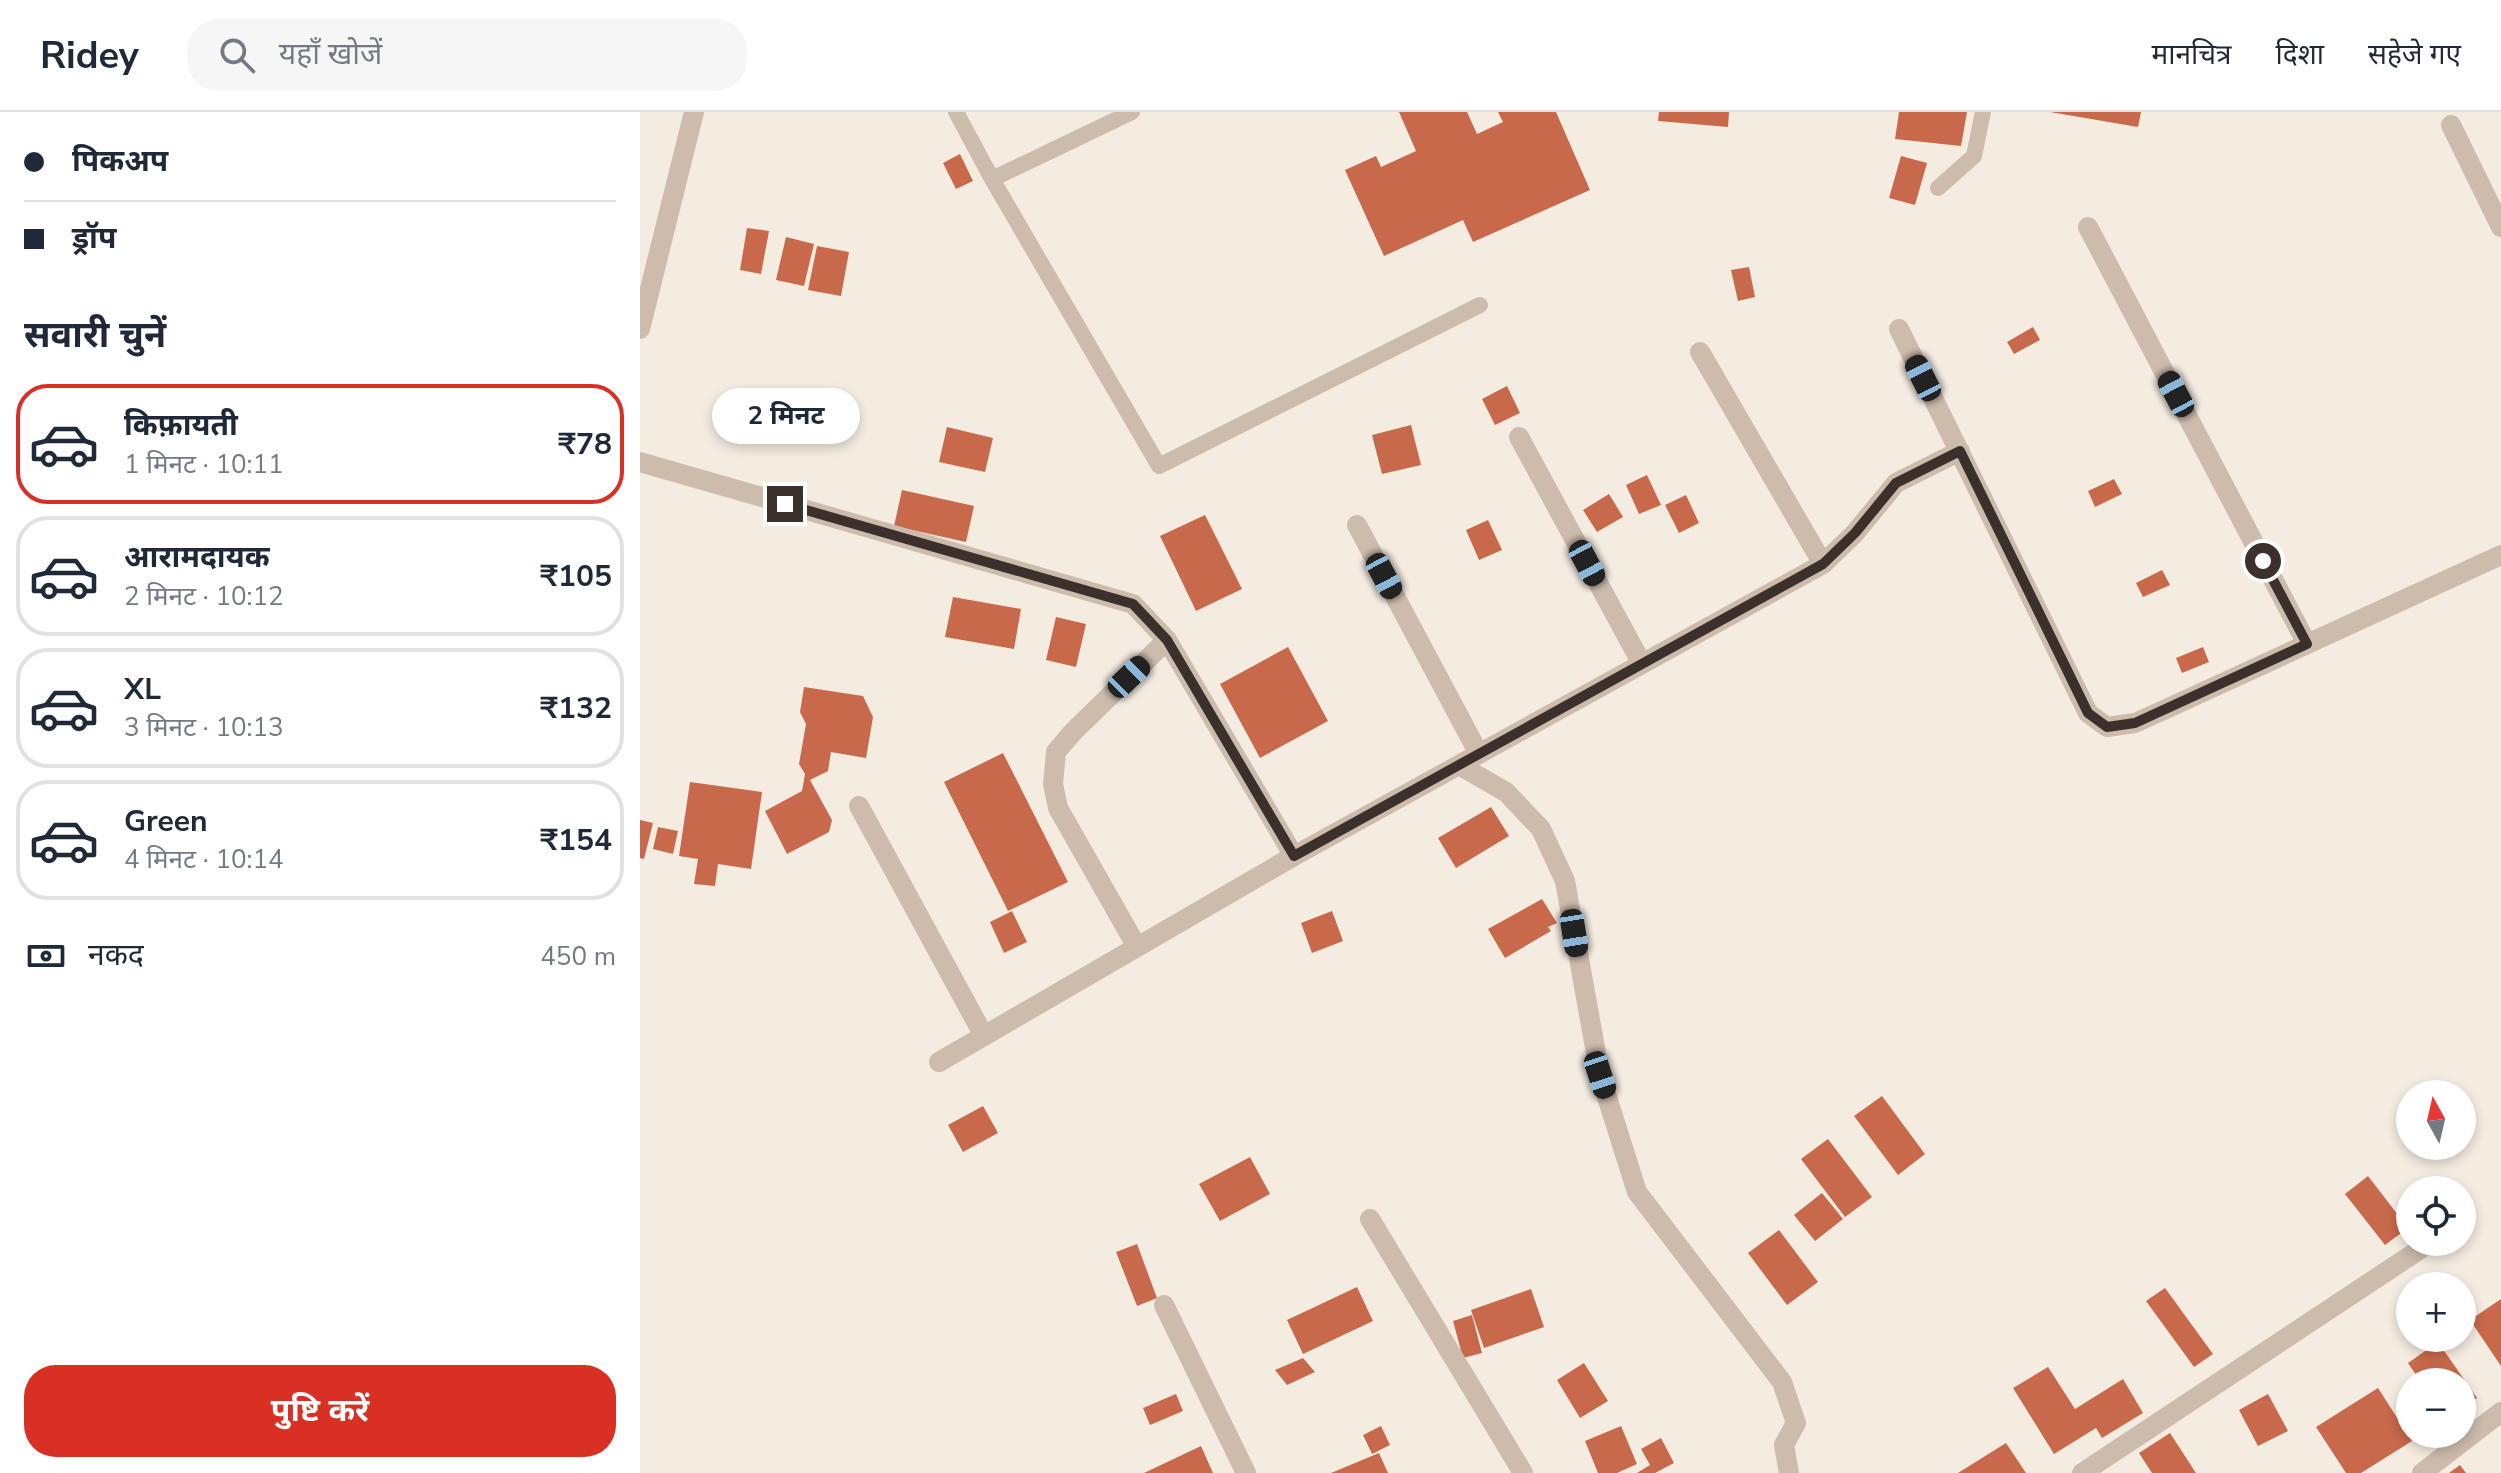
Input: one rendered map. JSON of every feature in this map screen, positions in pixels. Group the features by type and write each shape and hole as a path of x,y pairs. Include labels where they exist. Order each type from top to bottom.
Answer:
{"street":[{"path":"640,329 694,112"},
{"path":"2451,125 2501,227"},
{"path":"2088,227 2307,644"},
{"path":"1899,329 2088,713 2107,727 2135,723 2501,555"},
{"path":"1700,352 1823,564"},
{"path":"1519,437 1642,664"},
{"path":"939,1062 1294,856 1823,564 1855,533 1896,483 1960,451"},
{"path":"640,462 1133,604 1167,640 1294,856"},
{"path":"1357,525 1479,754"},
{"path":"1137,947 1058,808 1053,784 1056,752 1167,640"},
{"path":"1459,765 1506,792 1541,829 1565,881 1600,1075 1637,1192 1782,1382 1796,1423 1784,1445 1789,1473"},
{"path":"859,806 984,1036"},
{"path":"1370,1219 1523,1473"},
{"path":"2082,1473 2410,1256"},
{"path":"1164,1305 1246,1473"},
{"path":"2422,1473 2501,1412"}],"lane":[{"path":"956,112 1159,466 1480,305"},
{"path":"992,179 1132,112"},
{"path":"1938,188 1974,156 1983,112"}],"building":[{"path":"1399,112 1467,112 1477,134 1503,122 1498,112 1556,112 1590,190 1473,242 1463,220 1384,256 1345,170 1376,156 1381,167 1416,151"},
{"path":"1659,112 1729,112 1728,127 1658,121"},
{"path":"1899,112 1967,112 1961,146 1895,139"},
{"path":"2050,112 2141,112 2138,127"},
{"path":"960,154 973,181 956,189 943,163"},
{"path":"1901,156 1927,163 1915,205 1889,198"},
{"path":"747,228 769,231 761,274 740,270"},
{"path":"786,237 814,244 804,286 776,280"},
{"path":"817,246 849,252 841,296 808,290"},
{"path":"1749,267 1755,297 1738,301 1731,270"},
{"path":"2033,327 2040,340 2014,354 2007,342"},
{"path":"1507,386 1520,413 1495,425 1482,399"},
{"path":"1411,425 1421,465 1382,474 1372,435"},
{"path":"947,427 993,438 985,472 939,462"},
{"path":"1647,475 1661,505 1639,514 1626,485"},
{"path":"2114,479 2122,494 2095,507 2088,491"},
{"path":"902,490 974,506 966,542 894,526"},
{"path":"1609,494 1623,517 1597,532 1583,510"},
{"path":"1686,495 1699,523 1679,533 1665,505"},
{"path":"1205,515 1242,589 1196,611 1160,536"},
{"path":"1488,520 1502,550 1479,560 1466,530"},
{"path":"2162,570 2170,585 2143,597 2136,583"},
{"path":"953,597 1021,609 1014,649 945,637"},
{"path":"1056,617 1086,624 1076,667 1046,660"},
{"path":"1288,647 1328,721 1260,758 1220,684"},
{"path":"2203,647 2209,662 2182,673 2176,658"},
{"path":"804,687 863,696 873,717 866,758 831,752 828,771 810,780 832,820 829,832 787,854 765,811 802,791 805,774 799,764 806,724 800,712"},
{"path":"1003,753 1068,882 1008,911 944,782"},
{"path":"690,782 762,792 751,869 718,864 715,886 694,884 698,859 679,856"},
{"path":"1491,807 1509,836 1456,868 1438,838"},
{"path":"640,820 653,823 644,859 640,858"},
{"path":"658,827 678,831 673,854 653,849"},
{"path":"1542,899 1557,923 1548,927 1551,931 1505,958 1488,929"},
{"path":"1012,911 1027,942 1004,953 990,922"},
{"path":"1332,911 1343,941 1312,953 1301,923"},
{"path":"1882,1096 1925,1154 1898,1175 1854,1116"},
{"path":"983,1106 998,1133 963,1152 948,1125"},
{"path":"1828,1139 1872,1197 1845,1217 1801,1159"},
{"path":"1250,1157 1270,1194 1220,1221 1199,1184"},
{"path":"2368,1176 2396,1212 2396,1237 2385,1245 2345,1194"},
{"path":"1822,1193 1843,1219 1815,1241 1794,1215"},
{"path":"1779,1230 1818,1282 1787,1305 1748,1253"},
{"path":"1137,1244 1157,1298 1137,1306 1116,1252"},
{"path":"1357,1287 1373,1321 1303,1354 1287,1320"},
{"path":"2165,1288 2213,1354 2194,1367 2146,1301"},
{"path":"1531,1289 1544,1327 1484,1348 1471,1310"},
{"path":"2501,1299 2501,1366 2476,1329 2476,1316"},
{"path":"1472,1315 1482,1353 1463,1358 1453,1321"},
{"path":"2424,1352 2445,1352 2456,1368 2411,1368 2408,1363"},
{"path":"1303,1358 1315,1372 1287,1385 1275,1370"},
{"path":"1584,1363 1608,1401 1580,1418 1557,1380"},
{"path":"2048,1367 2075,1409 2123,1379 2143,1413 2102,1438 2096,1428 2054,1454 2013,1388"},
{"path":"2378,1388 2396,1416 2396,1448 2401,1448 2361,1473 2346,1473 2316,1427"},
{"path":"1176,1394 1183,1411 1150,1425 1143,1408"},
{"path":"2268,1394 2288,1431 2258,1446 2239,1410"},
{"path":"1381,1426 1390,1445 1372,1454 1363,1435"},
{"path":"1621,1426 1637,1464 1617,1473 1598,1473 1585,1441"},
{"path":"2170,1433 2196,1473 2152,1473 2139,1453"},
{"path":"1661,1438 1674,1463 1655,1473 1637,1473 1650,1465 1641,1449"},
{"path":"2006,1443 2026,1473 1958,1473"},
{"path":"1201,1446 1213,1473 1144,1473"},
{"path":"1379,1453 1388,1473 1331,1473"},
{"path":"2460,1465 2466,1473 2449,1473"}],"route":[{"path":"785,504 1133,604 1167,640 1294,856 1823,564 1855,533 1896,483 1960,451 2088,713 2107,727 2135,723 2307,644 2263,561"}]}
